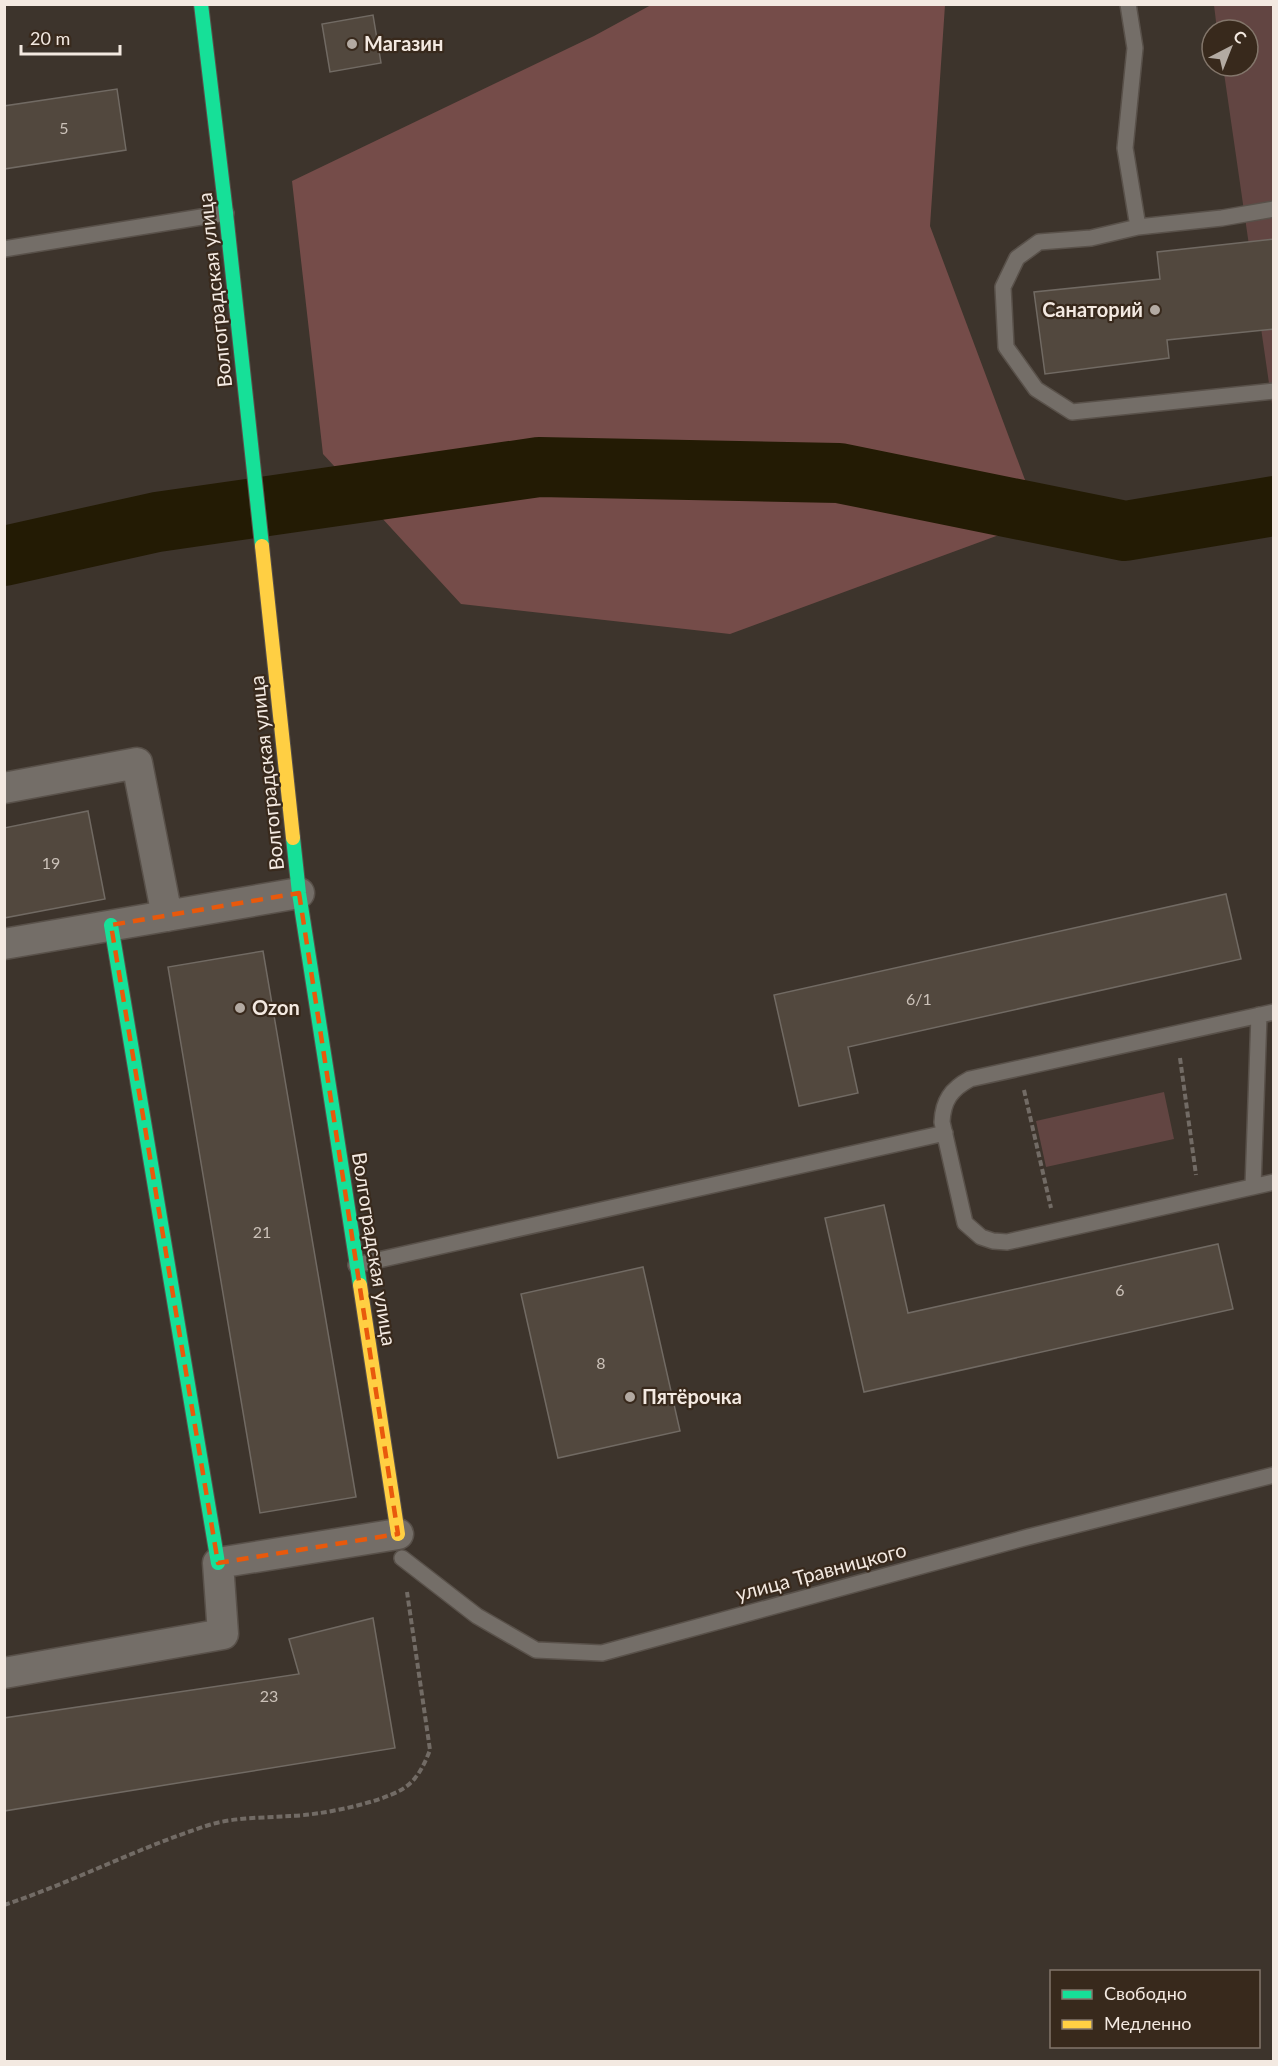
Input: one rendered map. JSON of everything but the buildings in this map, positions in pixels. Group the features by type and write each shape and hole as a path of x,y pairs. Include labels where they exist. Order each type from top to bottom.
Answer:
{"street":[{"name":"Волгоградская улица","path":"201,4 226,213 299,893 400,1546"},
{"path":"4,788 137,763 167,916"},
{"path":"4,944 299,893"},
{"path":"4,1673 223,1634 218,1563 111,926"},
{"path":"218,1563 400,1546"}],"lane":[{"path":"1128,4 1135,48 1125,148 1138,227"},
{"path":"1274,209 1222,218 1138,227 1091,238 1039,242 1017,258 1003,287 1006,347 1036,389 1072,412 1274,391"},
{"path":"4,249 226,213"},
{"path":"1253,1187 1266,1014 970,1079 954,1089 943,1108 942,1122 965,1223 981,1237 993,1241 1006,1242 1200,1199 1253,1187 1274,1182"},
{"path":"356,1265 945,1133"},
{"name":"улица Травницкого","path":"400,1546 477,1616 536,1650 602,1653 1029,1537 1274,1475"}],"path":[{"path":"1176,1033 1200,1199"},
{"path":"1019,1069 1056,1231"},
{"path":"4,1905 64,1884 156,1844 211,1824 264,1817 308,1815 380,1798 401,1790 412,1781 423,1768 430,1750 400,1546"}],"highlighted area":[{"path":"299,893 398,1534 218,1563 111,925"}],"shaded area":[{"path":"651,5 945,5 930,226 1040,520 730,634 461,604 323,454 292,181 594,36"},
{"path":"1214,5 1273,5 1273,411 1225,78 1260,78 1260,18 1216,18"},
{"path":"1164,1092 1174,1139 1046,1167 1036,1121"}],"waterway":[{"path":"4,556 157,522 539,467 839,473 1125,531 1274,506"}],"traffic: fast":[{"path":"201,4 262,546"},
{"path":"293,838 299,893 360,1285"},
{"path":"111,925 218,1563"}],"traffic: slow":[{"path":"262,546 293,838"},
{"path":"360,1285 398,1534"}],"place":[{"name":"Магазин","path":"352,44"},
{"name":"Санаторий","path":"1155,310"},
{"name":"Ozon","path":"240,1008"},
{"name":"Пятёрочка","path":"630,1397"}]}
